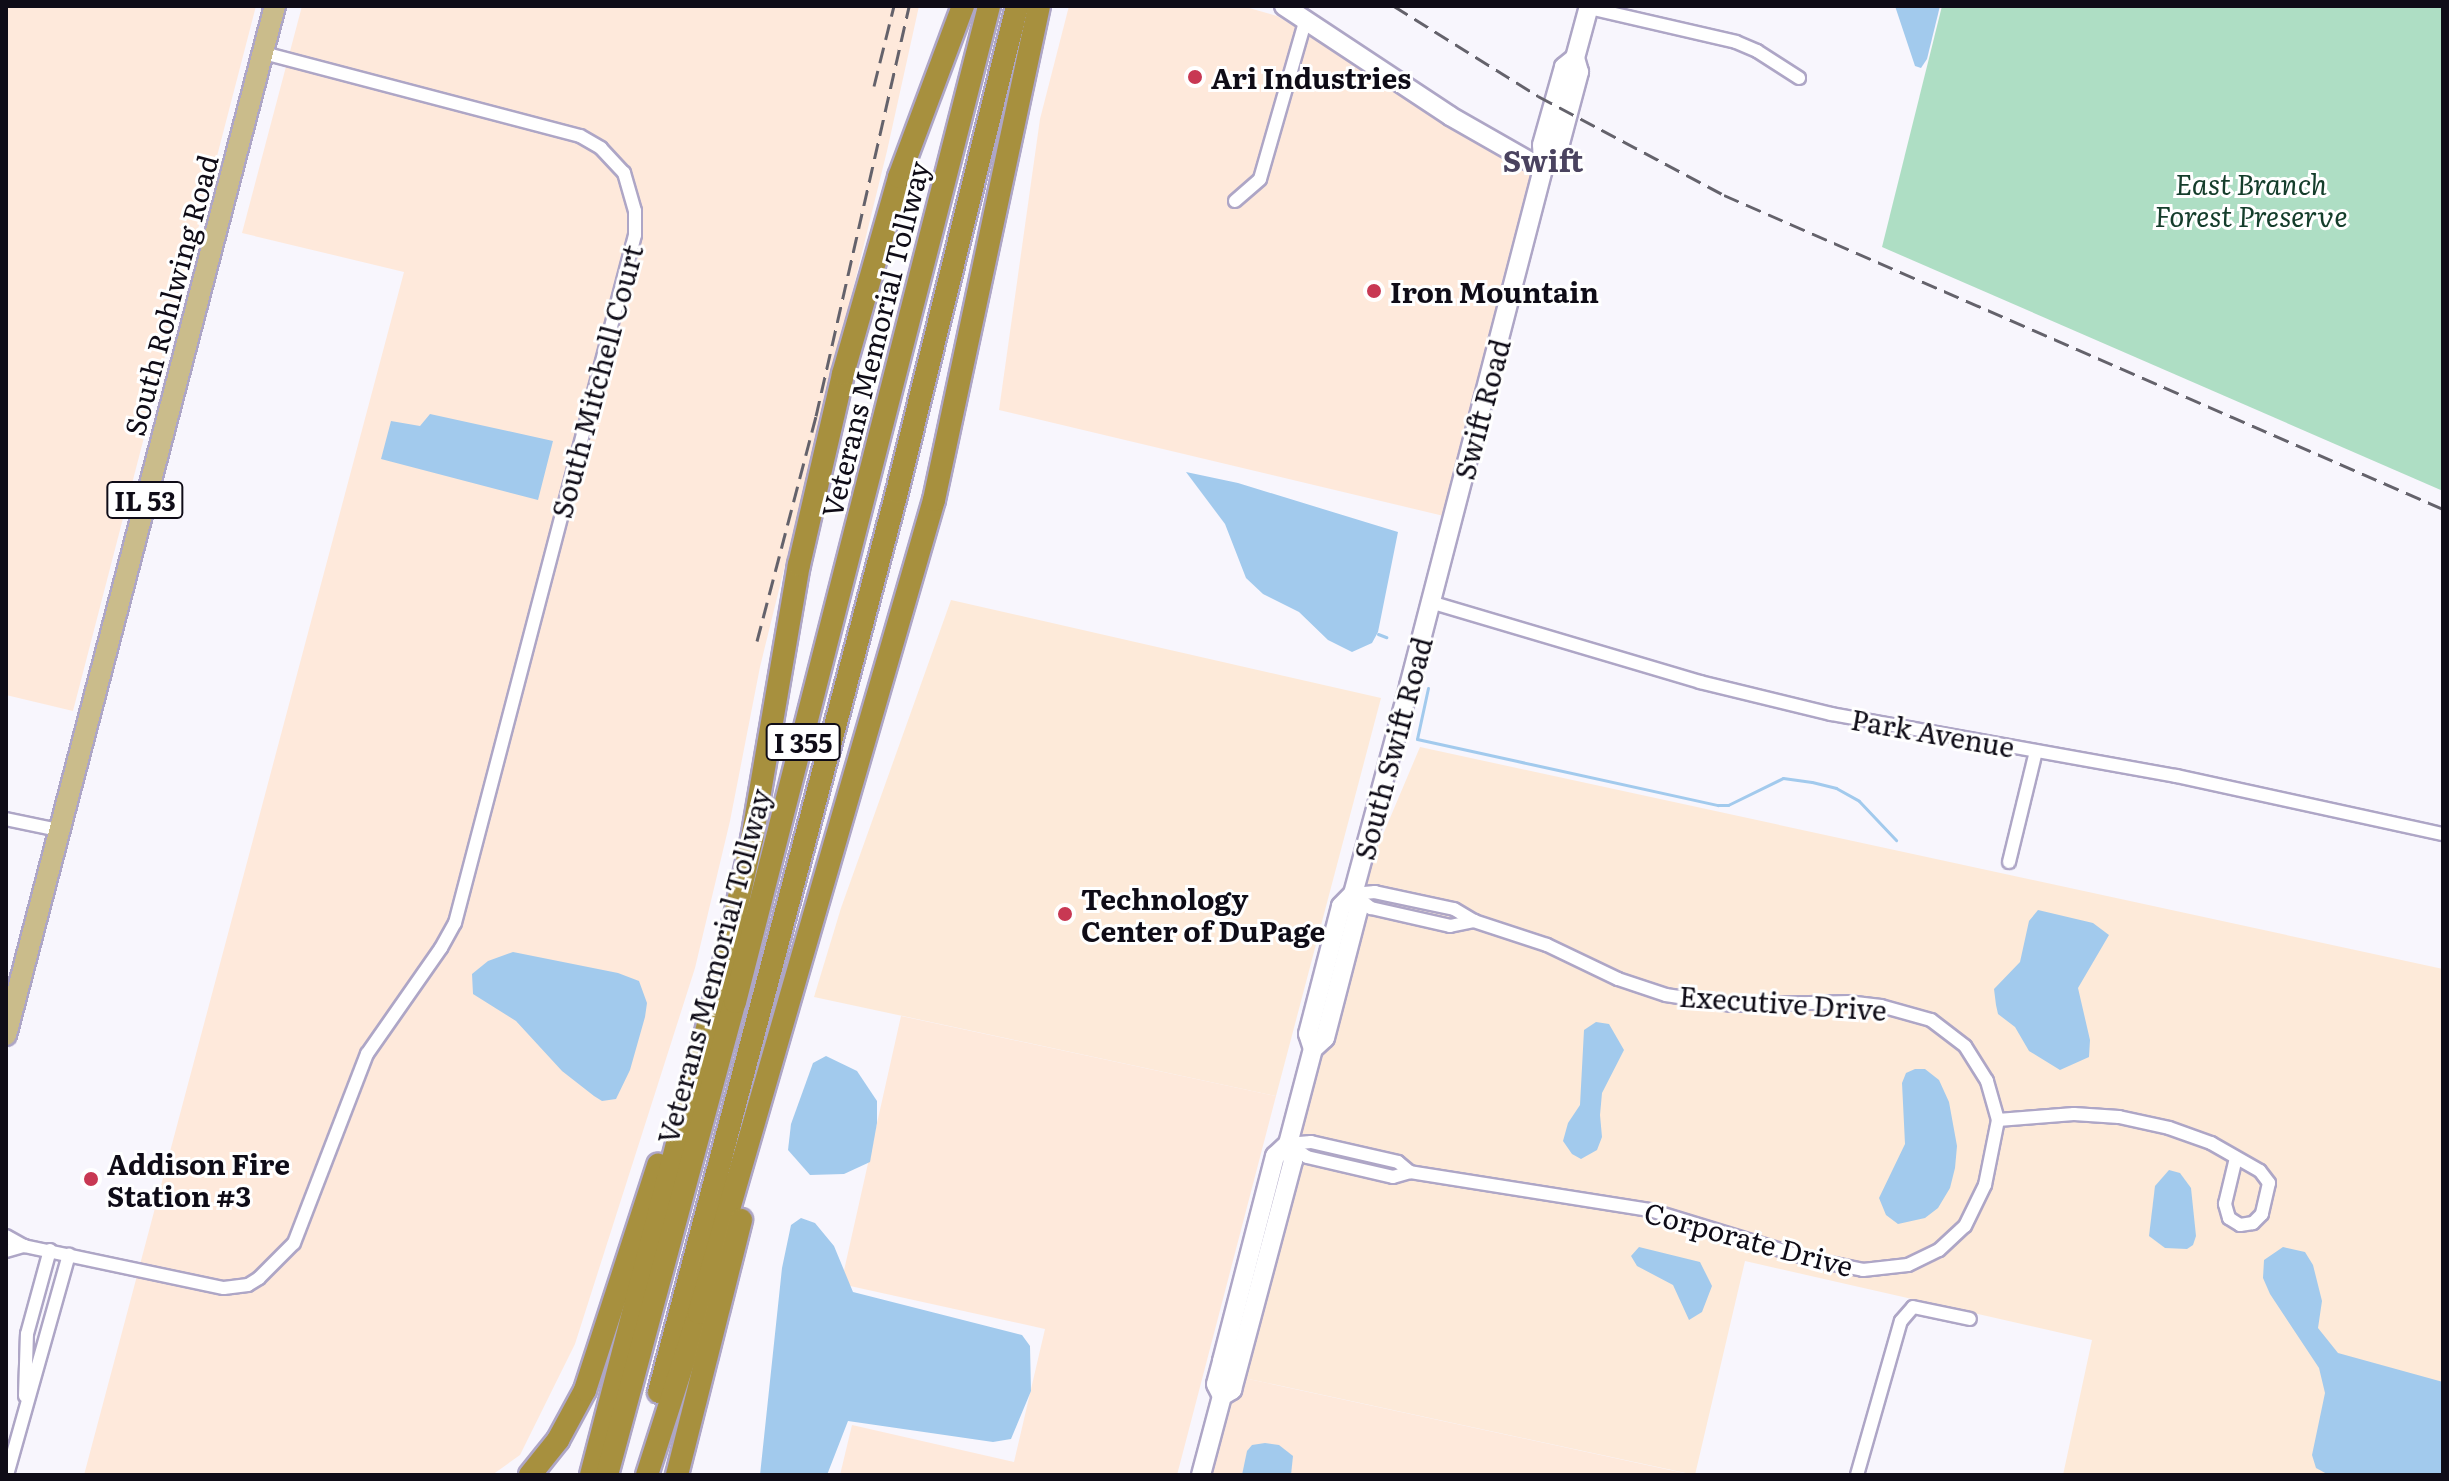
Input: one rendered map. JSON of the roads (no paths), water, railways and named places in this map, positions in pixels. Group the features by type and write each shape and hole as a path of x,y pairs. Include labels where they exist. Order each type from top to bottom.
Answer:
{"highway":[{"path":"591,1475 727,951 752,839 799,565 833,416 899,177 963,6"},
{"name":"Veterans Memorial Tollway","path":"607,1475 743,972 989,6"},
{"name":"Veterans Memorial Tollway","path":"639,1475 692,1257 897,492 1017,6"},
{"path":"647,1475 699,1313 934,500 1039,6"},
{"path":"530,1475 558,1440 585,1390 727,951"},
{"path":"677,1475 747,1196 786,1013"}],"main road":[{"name":"South Rohlwing Road","path":"58,830 275,6"},
{"name":"IL 53","path":"6,1035 58,830"}],"street":[{"path":"1284,6 1450,116 1543,169"},
{"path":"1589,7 1736,42 1757,51 1799,78"},
{"name":"Swift Road","path":"1430,602 1543,169 1558,151 1579,72 1575,58 1589,7"},
{"path":"1235,201 1260,179 1305,22"},
{"name":"South Mitchell Court","path":"24,1246 224,1288 248,1285 279,1262 297,1236 367,1054 449,937 635,235 633,199 624,173 593,142 568,131 263,53"},
{"name":"Park Avenue","path":"1430,602 1700,682 1831,714 2176,776 2443,834"},
{"name":"South Swift Road","path":"1201,1475 1222,1396 1216,1384 1275,1156 1288,1144 1313,1049 1325,1038 1358,910 1353,894 1430,602"},
{"path":"2009,862 2036,751"},
{"path":"6,819 58,830"},
{"name":"Executive Drive","path":"1353,894 1375,892 1454,909 1474,921 1519,934 1618,979 1666,995 1732,1005 1849,1002 1916,1013 1944,1027 1965,1046 1987,1081 1998,1120"},
{"path":"1998,1120 2074,1114 2119,1117 2181,1132 2236,1158 2260,1171 2269,1183 2262,1214 2253,1223 2240,1225 2229,1218 2225,1204 2236,1158"},
{"name":"Corporate Drive","path":"1288,1144 1307,1157 1393,1177 1410,1172 1650,1210 1814,1260 1849,1268 1880,1270 1922,1259 1953,1240 1965,1226 1985,1185 1998,1120"},
{"path":"6,1236 24,1246"},
{"path":"6,1251 24,1246"},
{"path":"25,1403 25,1360 33,1312 50,1250"},
{"path":"7,1475 69,1255"},
{"path":"1857,1475 1901,1321 1913,1307 1970,1319"},
{"path":"33,1312 52,1316"}],"water":[{"path":"1895,6 1940,6 1927,59 1921,68 1915,66"},
{"path":"430,414 553,441 538,500 381,459 391,421 420,426"},
{"path":"1186,472 1238,483 1398,532 1378,632 1372,643 1352,652 1328,640 1299,612 1263,594 1246,578 1225,524"},
{"path":"2038,910 2093,923 2109,935 2078,988 2090,1040 2089,1057 2060,1070 2029,1051 2015,1027 1998,1014 1996,1005 1994,989 2020,962 2029,921"},
{"path":"513,952 618,973 639,981 647,1003 645,1017 630,1070 616,1099 602,1101 594,1096 562,1071 516,1021 473,994 472,974 488,961"},
{"path":"1596,1022 1609,1024 1624,1050 1602,1093 1602,1137 1597,1150 1581,1159 1572,1154 1563,1141 1568,1123 1580,1105 1584,1030"},
{"path":"826,1056 857,1071 877,1101 877,1123 870,1162 844,1174 810,1175 788,1150 791,1124 813,1063"},
{"path":"1925,1069 1939,1080 1949,1102 1957,1146 1955,1168 1950,1188 1938,1208 1925,1218 1898,1224 1886,1215 1879,1198 1905,1144 1902,1083 1906,1073"},
{"path":"2169,1170 2180,1173 2191,1188 2196,1236 2193,1245 2187,1249 2165,1248 2149,1236 2155,1186"},
{"path":"801,1218 815,1223 834,1246 853,1292 1022,1335 1030,1346 1031,1391 1011,1439 993,1442 848,1421 827,1475 760,1475 782,1268 791,1225"},
{"path":"1639,1247 1700,1262 1712,1286 1702,1312 1689,1320 1673,1285 1637,1266 1631,1256"},
{"path":"2283,1247 2305,1252 2313,1265 2322,1301 2318,1328 2338,1353 2443,1382 2443,1475 2327,1474 2316,1468 2312,1455 2325,1393 2319,1368 2270,1294 2263,1278 2264,1260"},
{"path":"1252,1445 1279,1445 1293,1456 1291,1475 1242,1475 1247,1451"}],"waterway":[{"path":"1378,634 1386,637"},
{"path":"1428,688 1417,739 1718,805 1728,805 1783,778 1812,782 1836,788 1859,801 1896,840"}],"railway":[{"path":"874,86 894,6"},
{"path":"757,641 816,416 909,6"},
{"path":"1394,6 1538,96 1724,195 2443,509"}],"place":[{"name":"Ari Industries","path":"1195,77"},
{"name":"Iron Mountain","path":"1374,291"},
{"name":"Technology Center of DuPage","path":"1065,914"},
{"name":"Addison Fire Station #3","path":"91,1179"}],"district":[{"name":"Swift","path":"1543,159"}],"park label":[{"name":"East Branch Forest Preserve","path":"2251,199"}]}
